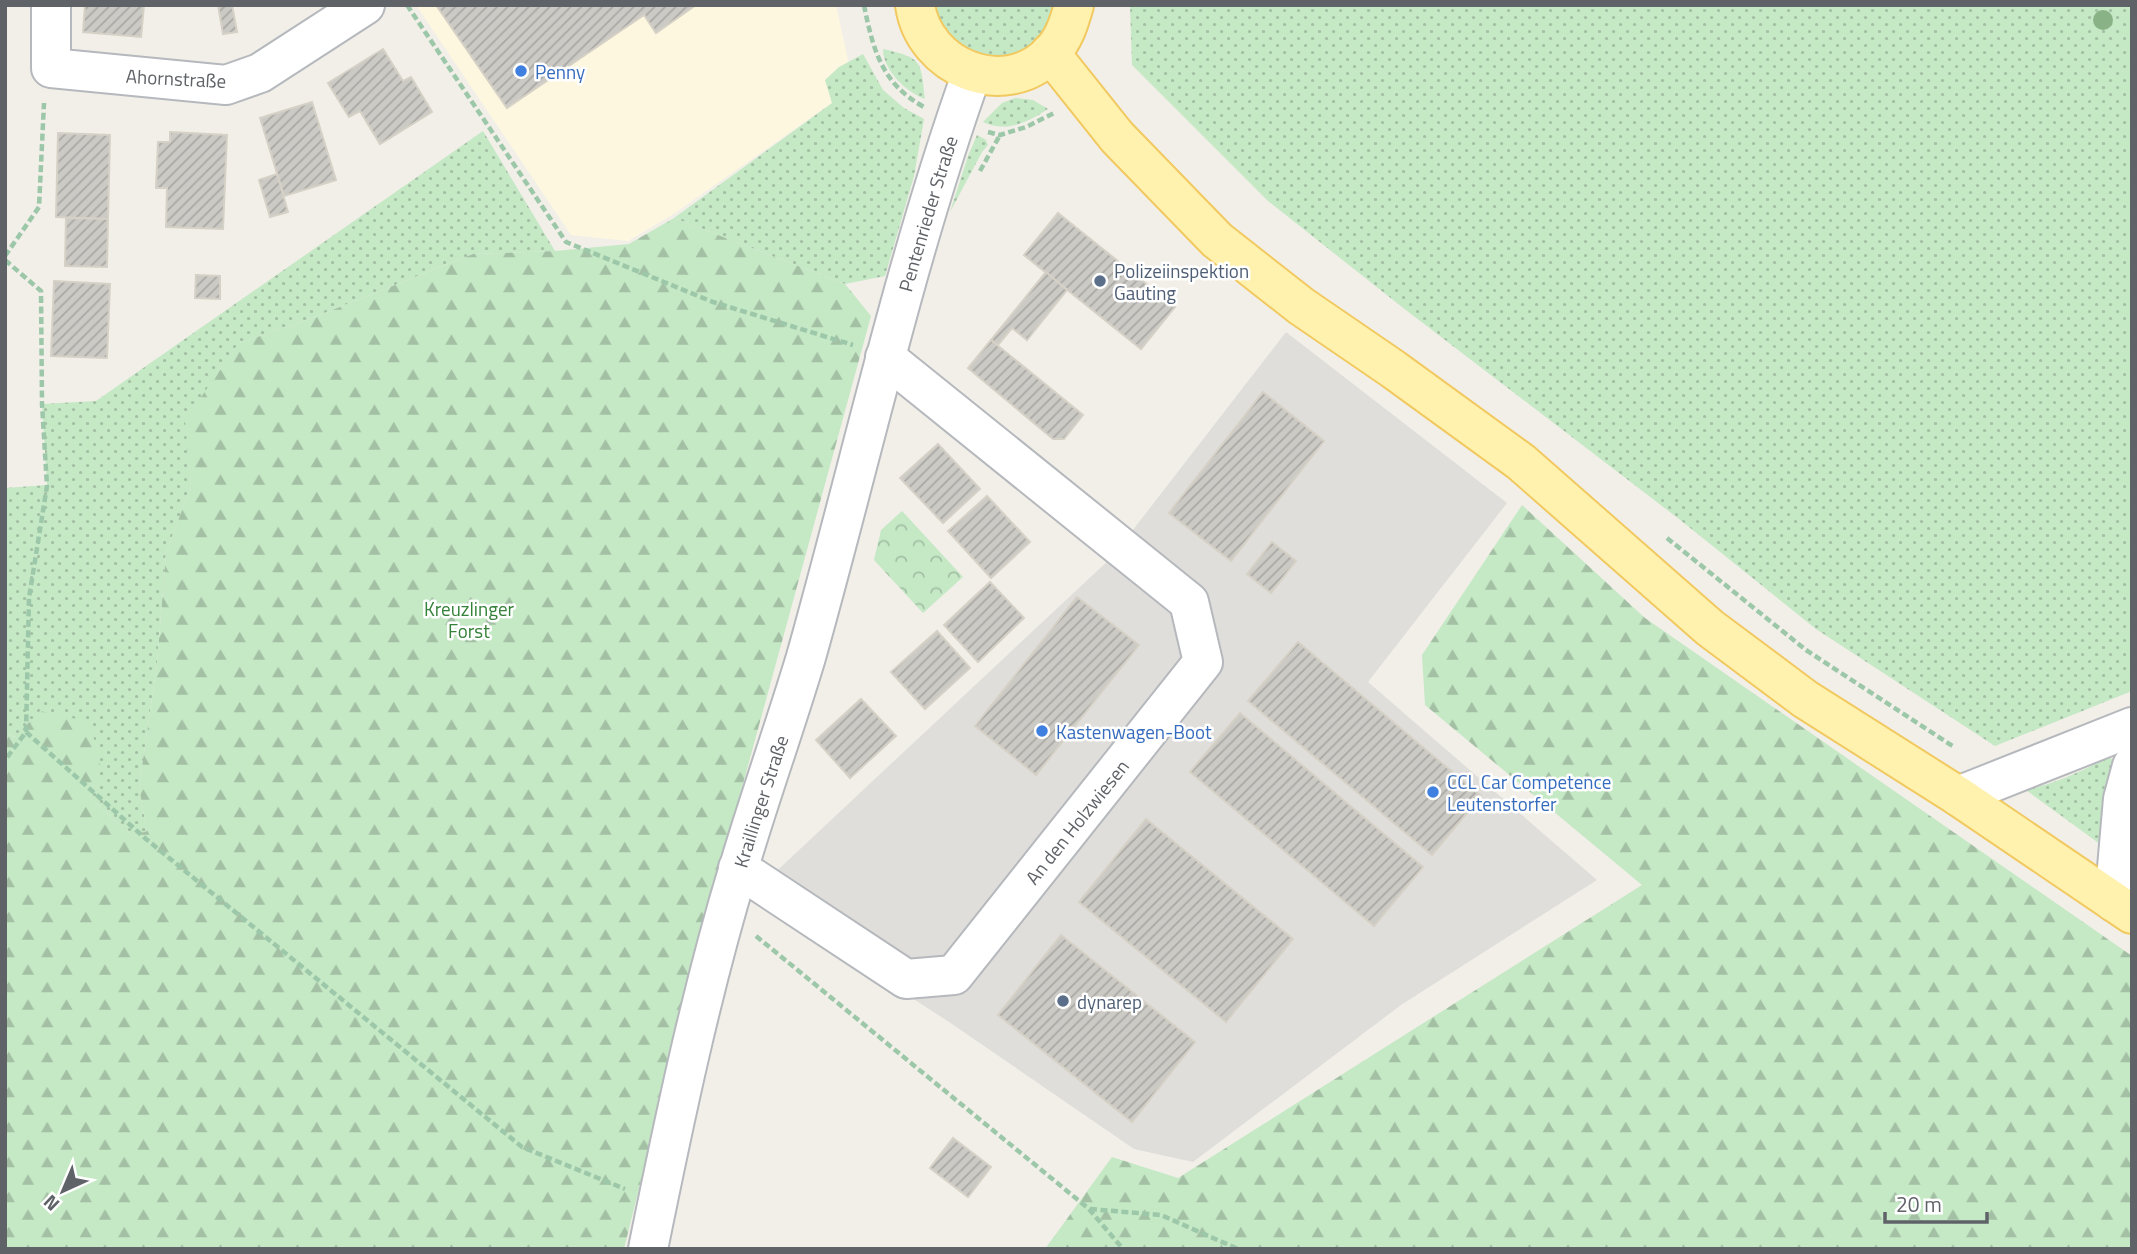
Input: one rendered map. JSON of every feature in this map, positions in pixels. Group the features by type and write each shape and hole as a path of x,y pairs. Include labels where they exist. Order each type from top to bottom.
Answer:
{"main road":[{"path":"915,5 922,30 935,48 951,63 972,72 993,76 1034,66 1051,53 1067,31 1074,5"},
{"path":"1051,53 1117,137 1217,240 1301,306 1521,462 1710,628 1805,699 1958,796 2123,908"}],"street":[{"path":"51,5 51,68"},
{"name":"Ahornstraße","path":"51,68 226,85 260,73 365,5"},
{"name":"Pentenrieder Straße","path":"885,357 954,121 972,72"},
{"name":"An den Holzwiesen","path":"738,868 906,979 954,975 1203,662 1189,602 885,357"},
{"name":"Kraillinger Straße","path":"648,1249 690,1050 726,912 805,658 885,357"},
{"path":"1958,796 2132,727"},
{"path":"2123,908 2123,799 2132,766"}],"path":[{"path":"407,5 566,242 713,302 885,357"},
{"path":"864,5 875,49 895,87 906,97 954,121 1000,135"},
{"path":"5,760 26,732 29,598 47,486 42,404 41,291 5,258 39,207 44,99 51,68"},
{"path":"26,732 146,838 522,1147 657,1202"},
{"path":"726,912 1089,1209 1122,1249"},
{"path":"1089,1209 1161,1215 1238,1249"}],"shaded area":[{"path":"416,5 836,5 848,60 839,98 672,215 628,241 571,235"},
{"path":"1286,332 1507,503 1368,682 1597,880 1401,1005 1193,1162 1134,1149 949,1022 752,894 1112,557"}],"green space":[{"path":"931,5 1057,5 1044,36 1018,56 984,60 950,43"},
{"path":"1130,5 2132,5 2132,691 1995,746 1816,629 1679,519 1268,201 1132,65"},
{"path":"883,49 905,55 917,63 925,99 910,91 891,72"},
{"path":"863,54 883,90 904,108 924,119 914,176 885,276 845,284 674,218 832,103 825,80 839,67"},
{"path":"1015,98 1033,100 1048,109 1025,122 1009,126 983,122 1002,103"},
{"path":"483,131 555,251 473,254 302,322 239,343 186,420 191,486 166,553 157,664 139,787 147,831 132,836 90,798 100,768 5,733 5,488 47,485 42,404 96,401"},
{"path":"977,135 986,140 988,145 950,212 968,156"},
{"name":"Kreuzlinger Forst","path":"674,218 845,284 871,316 700,941 624,1249 5,1249 5,733 15,737 40,711 90,722 101,768 90,798 132,836 147,831 139,787 157,664 166,553 191,486 185,420 239,343 302,322 473,254 555,251 629,244"},
{"path":"1522,505 1645,618 2132,956 2132,1249 1045,1249 1112,1157 1178,1178 1642,885 1425,705 1422,655"},
{"path":"902,511 963,577 923,613 874,560 881,530"},
{"path":"2108,757 2113,760 2105,808 2104,847 2026,790 2088,768"}],"building":[{"path":"85,5 144,5 141,37 83,32"},
{"path":"218,5 232,5 237,32 223,34"},
{"name":"Penny","path":"436,5 696,5 656,33 644,15 507,108"},
{"path":"383,49 403,81 411,77 432,112 380,144 360,111 349,117 328,83"},
{"path":"312,102 336,180 284,196 260,118"},
{"path":"170,132 227,135 223,229 166,227 167,188 156,188 158,142 170,142"},
{"path":"58,133 110,135 108,219 56,217"},
{"path":"277,174 288,212 270,217 259,180"},
{"name":"Polizeiinspektion Gauting","path":"1058,213 1175,307 1141,349 1024,255"},
{"path":"66,218 108,219 107,267 65,266"},
{"path":"1046,272 1067,290 1027,340 1012,328 998,345 991,340"},
{"path":"196,275 220,276 220,299 195,298"},
{"path":"54,281 110,284 107,358 51,356"},
{"path":"991,340 1083,415 1064,439 1053,439 968,368"},
{"path":"1263,392 1324,441 1231,561 1169,513"},
{"path":"938,444 980,489 943,523 900,478"},
{"path":"987,496 1030,542 991,578 948,531"},
{"path":"1272,542 1296,561 1271,593 1247,574"},
{"path":"990,582 1024,618 978,662 944,625"},
{"path":"1077,597 1139,645 1036,775 975,726"},
{"path":"937,631 970,668 925,709 891,672"},
{"path":"1298,642 1481,796 1432,855 1248,701"},
{"path":"861,699 896,736 850,778 816,740"},
{"path":"1240,713 1423,867 1374,926 1190,772"},
{"path":"1146,819 1293,939 1226,1022 1079,902"},
{"path":"1061,935 1195,1042 1132,1122 998,1015"},
{"path":"953,1138 991,1167 968,1197 930,1168"}],"place":[{"name":"Penny","path":"521,71"},
{"name":"Polizeiinspektion Gauting","path":"1100,281"},
{"name":"Kastenwagen-Boot","path":"1042,731"},
{"name":"CCL Car Competence Leutenstorfer","path":"1433,792"},
{"name":"dynarep","path":"1063,1001"}]}
